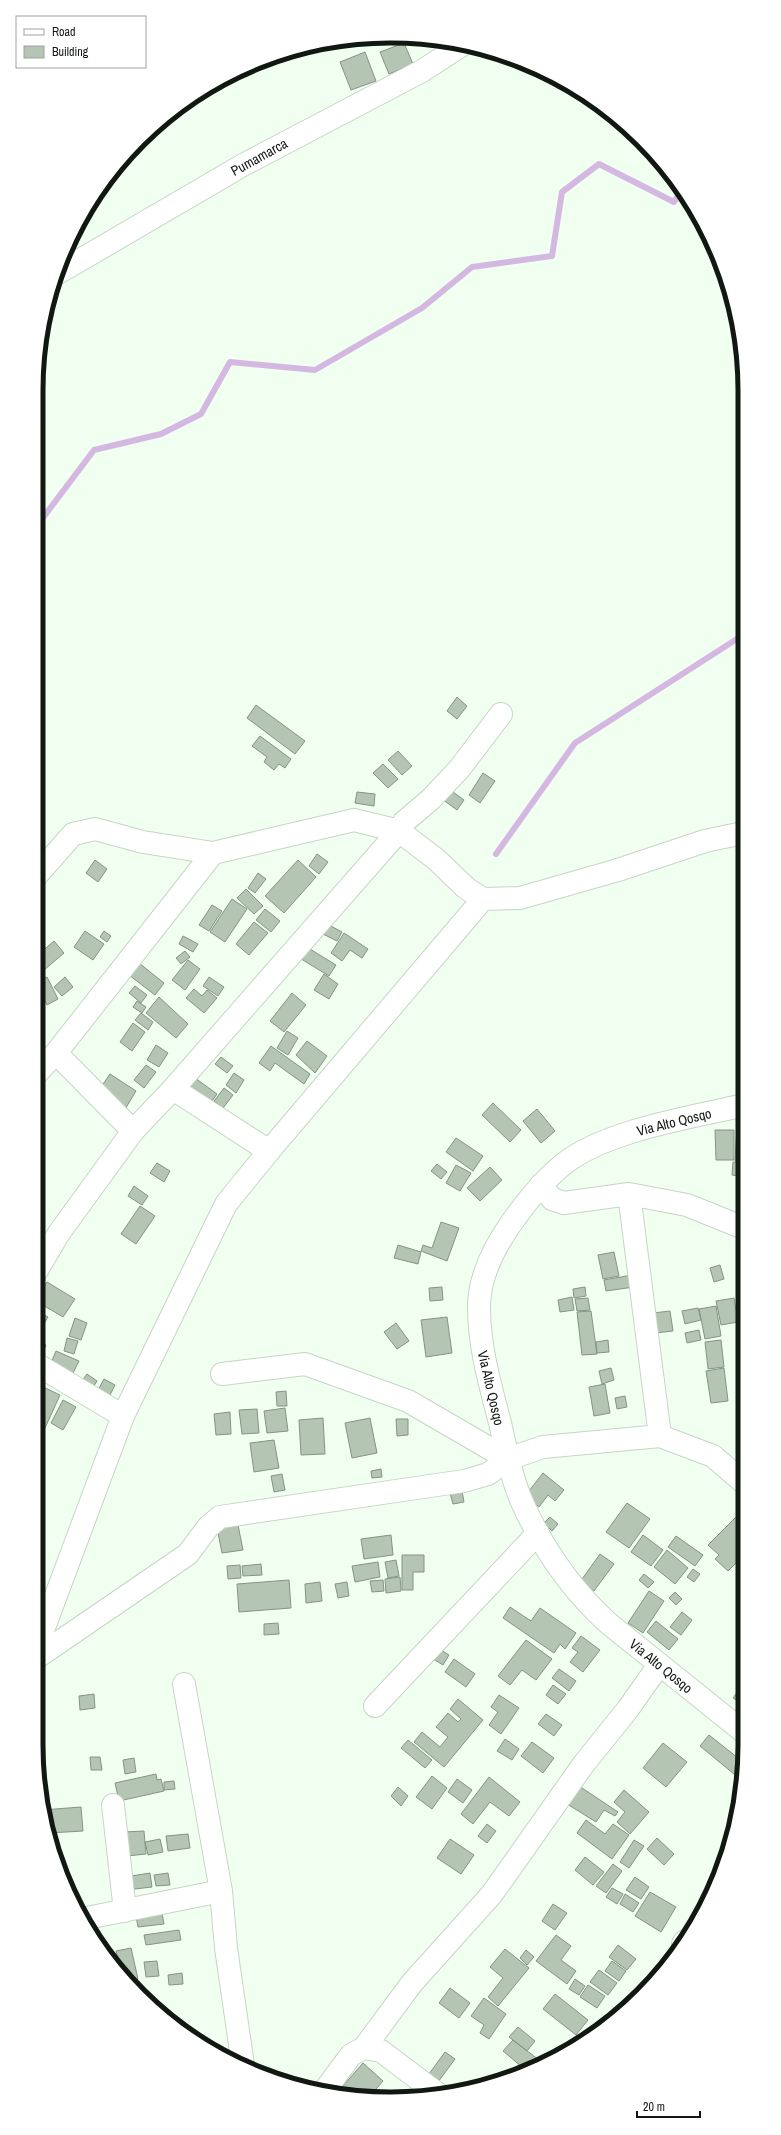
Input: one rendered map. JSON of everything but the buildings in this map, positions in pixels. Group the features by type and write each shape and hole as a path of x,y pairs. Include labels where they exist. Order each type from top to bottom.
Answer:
{"street":[{"name":"Pumamarca","path":"65,269 243,165 422,71 455,49"},
{"path":"43,1260 59,1233 133,1131 173,1089 399,831 404,822 431,799 460,768 501,714"},
{"path":"43,868 72,834 95,829 144,842 213,853 354,820 399,831 437,860 466,888 483,899 520,898 618,870 705,841 738,834"},
{"path":"43,1067 56,1053 213,853"},
{"path":"43,1630 123,1416 226,1204 269,1151 483,899"},
{"path":"56,1053 133,1131"},
{"path":"173,1089 269,1151"},
{"name":"Via Alto Qosqo","path":"738,1106 622,1135 592,1147 564,1164 541,1185 504,1232 492,1254 482,1282 479,1305 480,1343 508,1459 521,1501 538,1533 562,1572 587,1604 658,1665 738,1728"},
{"path":"541,1185 552,1199 564,1203 630,1194 687,1205 738,1226"},
{"path":"630,1194 660,1436"},
{"path":"222,1374 304,1364 408,1401 508,1459"},
{"path":"43,1368 123,1416"},
{"path":"43,1653 188,1554 208,1527 220,1517 464,1481 488,1474 508,1459 543,1447 660,1436 713,1456 738,1479"},
{"path":"375,1706 538,1533"},
{"path":"328,2086 351,2055 364,2048 412,1983 492,1894 578,1771 632,1703 658,1665"},
{"path":"184,1684 221,1891 226,1948 242,2058"},
{"path":"113,1805 125,1911"},
{"path":"90,1917 221,1891"},
{"path":"364,2048 380,2051 432,2089"}],"waterway":[{"path":"43,518 94,450 161,434 201,414 230,362 315,370 422,308 472,267 552,256 562,192 599,164 674,202 678,195"},
{"path":"496,854 575,743 738,638"}]}
